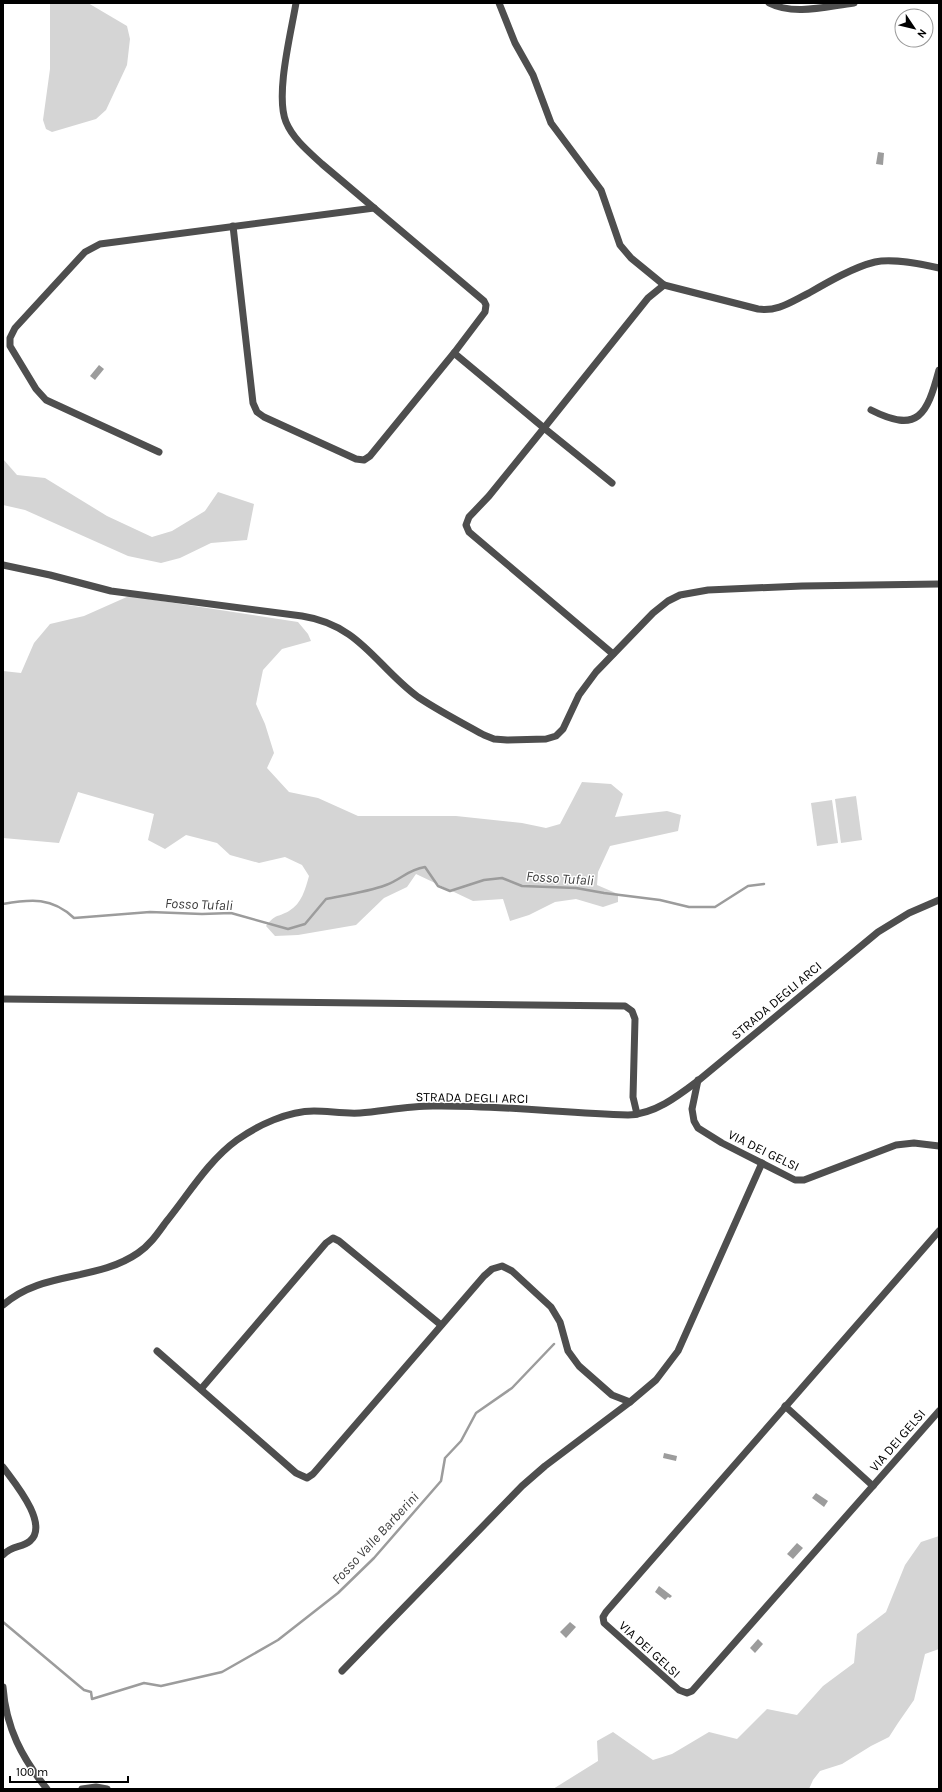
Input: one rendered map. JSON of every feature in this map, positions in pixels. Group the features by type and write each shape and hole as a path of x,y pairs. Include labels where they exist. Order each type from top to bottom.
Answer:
{"street":[{"path":"233,226 254,406 257,412 264,417 356,459 364,460 370,456 454,352 484,314 486,307 485,302 312,155 292,133 286,120 283,85 296,3"},
{"path":"499,3 515,44 533,75 549,120 600,188 620,245 631,258 664,285 758,309 768,310 782,307 821,286 874,263 888,261 939,268"},
{"path":"770,3 781,8 794,9 854,3"},
{"path":"159,452 46,400 36,389 11,348 10,338 15,328 85,252 104,242 374,208"},
{"path":"613,654 469,532 466,527 466,523 469,517 491,493 648,298 664,285"},
{"path":"454,352 612,483"},
{"path":"871,410 899,421 914,418 926,406 939,370"},
{"path":"3,565 50,574 111,591 306,617 328,622 359,641 418,697 484,735 497,739 546,740 556,736 563,729 583,689 613,654 664,604 673,598 688,593 802,586 939,584"},
{"name":"STRADA DEGLI ARCI","path":"3,1305 17,1294 32,1286 104,1270 139,1253 156,1236 227,1148 258,1128 294,1114 314,1111 359,1113 433,1106 625,1115 637,1114 657,1108 670,1101 698,1080 878,932 908,912 939,900"},
{"path":"3,999 625,1006 632,1011 635,1019 633,1097 637,1114"},
{"name":"VIA DEI GELSI","path":"698,1080 692,1109 692,1116 696,1126 704,1133 718,1141 793,1179 801,1181 896,1145 914,1143 939,1146"},
{"path":"342,1670 522,1486 551,1461 630,1402 656,1380 678,1351 762,1163"},
{"name":"VIA DEI GELSI","path":"939,1231 606,1612 603,1620 607,1627 679,1690 687,1693 692,1691 939,1410"},
{"path":"201,1389 326,1243 333,1238 339,1241 441,1325"},
{"path":"157,1350 296,1473 306,1478 313,1474 441,1325 489,1272 499,1266 507,1267 530,1286 553,1310 560,1322 568,1351 579,1366 612,1395 630,1402"},
{"name":"VIA DEI GELSI","path":"785,1406 873,1486"},
{"path":"3,1467 29,1505 36,1527 35,1534 30,1541 10,1548 3,1555"},
{"path":"3,1687 6,1712 16,1742 24,1758 47,1789"},
{"path":"82,1789 96,1787 107,1789"}],"shaded area":[{"path":"50,3 88,3 127,26 130,39 127,65 106,110 96,119 52,132 46,129 43,120 50,69"},
{"path":"878,152 884,153 883,165 876,164"},
{"path":"99,365 104,369 95,380 90,376"},
{"path":"3,459 17,475 45,478 107,516 152,537 172,531 205,511 218,492 254,504 247,540 211,543 180,558 161,563 128,556 25,510 3,505"},
{"path":"129,596 298,622 308,634 311,641 282,649 263,670 256,704 265,724 274,753 267,768 289,792 318,798 358,816 456,816 522,823 546,828 560,824 582,782 611,784 623,794 615,817 667,811 681,815 678,831 610,846 598,872 597,885 618,894 618,902 603,907 576,899 555,902 529,915 510,921 503,899 473,901 416,874 407,887 384,898 356,925 298,935 275,936 266,926 275,917 289,911 297,904 302,896 309,876 302,865 285,857 259,863 230,855 217,843 186,835 165,849 148,840 154,814 78,792 59,843 3,838 3,671 21,673 34,643 50,624 84,616"},
{"path":"856,796 862,840 841,843 835,799"},
{"path":"832,800 838,843 817,846 811,803"},
{"path":"664,1453 677,1456 676,1461 663,1458"},
{"path":"816,1493 828,1501 824,1507 812,1498"},
{"path":"939,1536 939,1649 925,1654 914,1700 889,1737 842,1764 820,1771 813,1780 809,1789 553,1789 598,1761 597,1741 613,1732 653,1760 672,1754 709,1732 737,1739 767,1709 797,1715 823,1686 854,1663 857,1634 886,1612 905,1565 921,1542"},
{"path":"797,1543 803,1548 793,1559 787,1554"},
{"path":"659,1586 672,1596 665,1600 655,1592"},
{"path":"570,1622 576,1627 566,1638 560,1632"},
{"path":"758,1639 763,1644 755,1653 750,1648"}],"waterway":[{"name":"Fosso Tufali","path":"3,904 23,901 41,901 58,906 74,918 150,912 202,914 231,913 288,929 305,924 326,899 356,893 392,883 409,872 425,867 438,886 450,891 484,880 502,878 522,886 576,888 660,900 689,907 715,907 748,886 764,884"},
{"name":"Fosso Valle Barberini","path":"3,1622 84,1690 91,1692 92,1699 144,1683 161,1686 222,1672 278,1640 338,1593 374,1558 441,1481 445,1458 461,1441 476,1413 512,1388 554,1344"}]}
